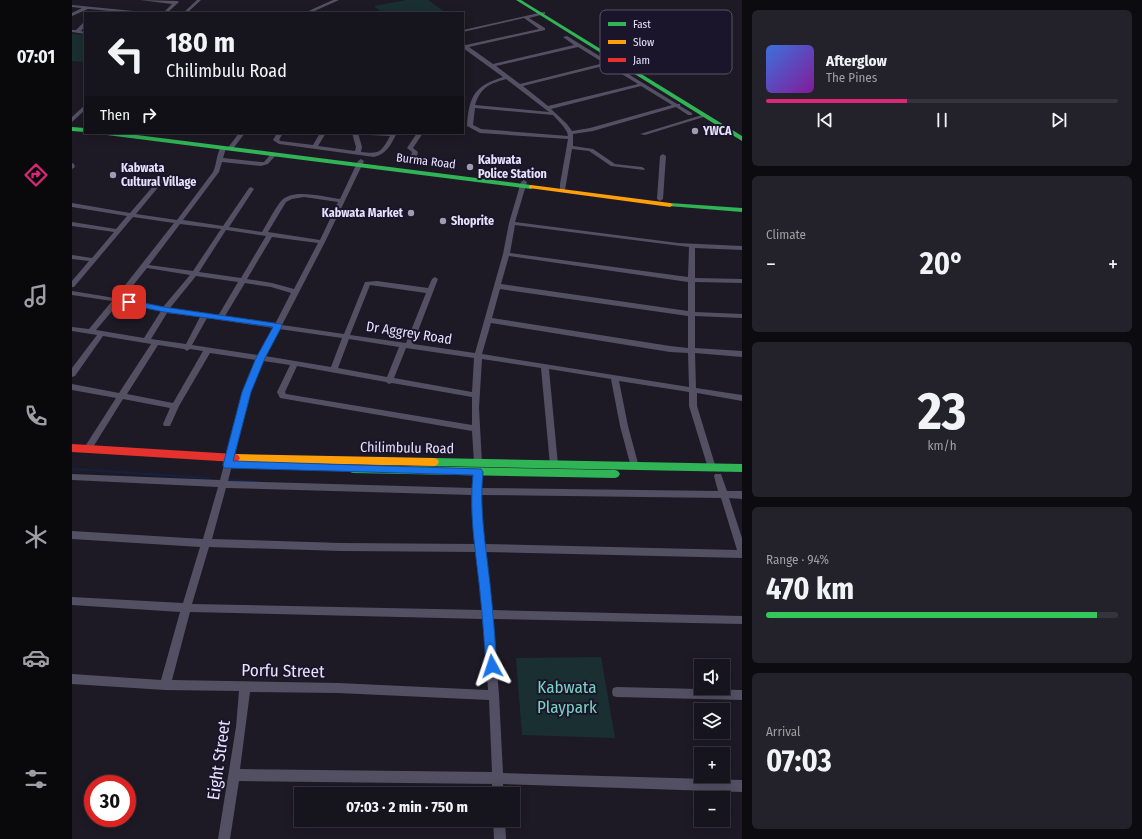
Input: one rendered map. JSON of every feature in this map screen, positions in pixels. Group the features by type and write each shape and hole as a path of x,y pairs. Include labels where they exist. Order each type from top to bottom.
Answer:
{"main road":[{"path":"518,0 600,49"},
{"path":"523,0 600,52"},
{"path":"633,74 680,105 704,116 742,139"},
{"path":"642,74 742,135"},
{"path":"72,125 84,127"},
{"path":"72,129 84,130"},
{"name":"Burma Road","path":"116,134 360,160 524,184 716,205 742,205"},
{"name":"Burma Road","path":"141,134 273,155 360,160"},
{"name":"Burma Road","path":"562,188 670,205 742,210"},
{"name":"Chilimbulu Road","path":"72,448 228,462"},
{"name":"Chilimbulu Road","path":"72,456 228,462 715,472 742,468"},
{"name":"Chilimbulu Road","path":"478,467 554,465 635,466 715,472 742,476"}],"street":[{"path":"142,0 178,2"},
{"path":"186,12 199,0"},
{"path":"308,12 337,0"},
{"path":"166,12 178,2"},
{"path":"72,6 128,12"},
{"path":"74,14 87,7"},
{"path":"464,31 541,13"},
{"path":"464,46 543,29 525,17"},
{"path":"75,32 84,27"},
{"path":"565,37 600,57"},
{"path":"491,66 579,45"},
{"path":"464,46 519,86 568,126 571,135 562,188"},
{"path":"519,86 600,66"},
{"path":"627,74 680,105 690,114"},
{"path":"506,77 483,87 477,94 470,122 470,126 473,129 480,131 571,135 680,105"},
{"path":"547,108 643,84"},
{"path":"473,106 554,114"},
{"path":"72,120 84,108"},
{"path":"642,134 704,116"},
{"path":"91,332 145,266 216,172 221,160 220,152 229,147 241,134"},
{"path":"279,134 276,140 277,142 315,147 360,160 381,154 394,134"},
{"path":"315,147 322,134"},
{"path":"165,685 223,484 247,392 260,358 322,242 360,160 359,147 355,134"},
{"path":"413,159 415,152 410,148 419,134"},
{"path":"569,147 591,150 613,165 642,168"},
{"path":"221,160 263,164 273,155"},
{"path":"660,199 663,156"},
{"path":"72,285 163,178"},
{"path":"498,787 494,695 488,614 477,528 476,491 478,467 475,395 478,357 506,254 512,224 524,184"},
{"path":"146,340 164,310 194,274 251,190"},
{"path":"221,317 243,281 280,206 288,197 299,195 341,201"},
{"path":"72,205 178,222 322,242"},
{"path":"72,224 118,231"},
{"path":"512,224 692,247 742,248"},
{"path":"72,535 206,543 341,547 742,553 724,494 715,472 694,406 692,352 692,247"},
{"path":"506,254 692,280 742,281"},
{"path":"72,256 93,260"},
{"path":"145,266 272,285 295,292"},
{"path":"389,381 415,328 435,279"},
{"path":"333,370 367,283 377,283 430,291"},
{"path":"497,286 692,314 742,316"},
{"name":"Dr Aggrey Road","path":"73,295 117,300 164,310 221,317 545,366 742,398"},
{"path":"187,348 205,315"},
{"path":"488,320 643,346 692,352 742,354"},
{"path":"72,329 146,340 187,348 295,363 389,381 475,395"},
{"path":"72,374 102,333"},
{"path":"87,450 156,342"},
{"path":"167,424 175,406 207,351"},
{"path":"295,363 281,392 283,396 477,429"},
{"path":"545,366 554,465"},
{"path":"616,378 624,426 635,466"},
{"path":"72,387 175,406"},
{"path":"72,477 223,484 585,494 742,495"},
{"path":"72,601 186,608 742,620"},
{"name":"Porfu Street","path":"72,679 165,685 338,688 494,695"},
{"name":"Eight Street","path":"224,839 234,775 245,686"},
{"path":"617,692 742,695"},
{"path":"234,775 497,778 742,786"},
{"path":"499,827 500,839"}],"green space":[{"path":"406,0 428,0 445,12 381,12 374,6"},
{"path":"72,34 84,35 84,62 72,61"},
{"name":"Kabwata Playpark","path":"601,657 615,738 522,735 516,658"}],"waterway":[{"path":"72,469 209,478"},
{"path":"229,480 258,482"}],"traffic: fast":[{"path":"518,0 600,51"},
{"path":"637,74 742,139"},
{"path":"72,129 84,130"},
{"path":"115,134 531,187"},
{"path":"670,205 742,210"},
{"path":"434,462 742,468"},
{"path":"353,469 615,474"}],"traffic: slow":[{"path":"531,187 670,205"},
{"path":"235,458 434,462"}],"traffic: jam":[{"path":"72,448 235,458"}],"place":[{"name":"YWCA","path":"695,131"},
{"name":"Kabwata Police Station","path":"470,167"},
{"name":"Kabwata Cultural Village","path":"113,175"},
{"name":"Kabwata Market","path":"411,213"},
{"name":"Shoprite","path":"443,221"}],"route":[{"path":"129,302 164,310 278,326 260,358 247,392 227,465 478,472 476,491 477,528 485,584 492,666"}]}
